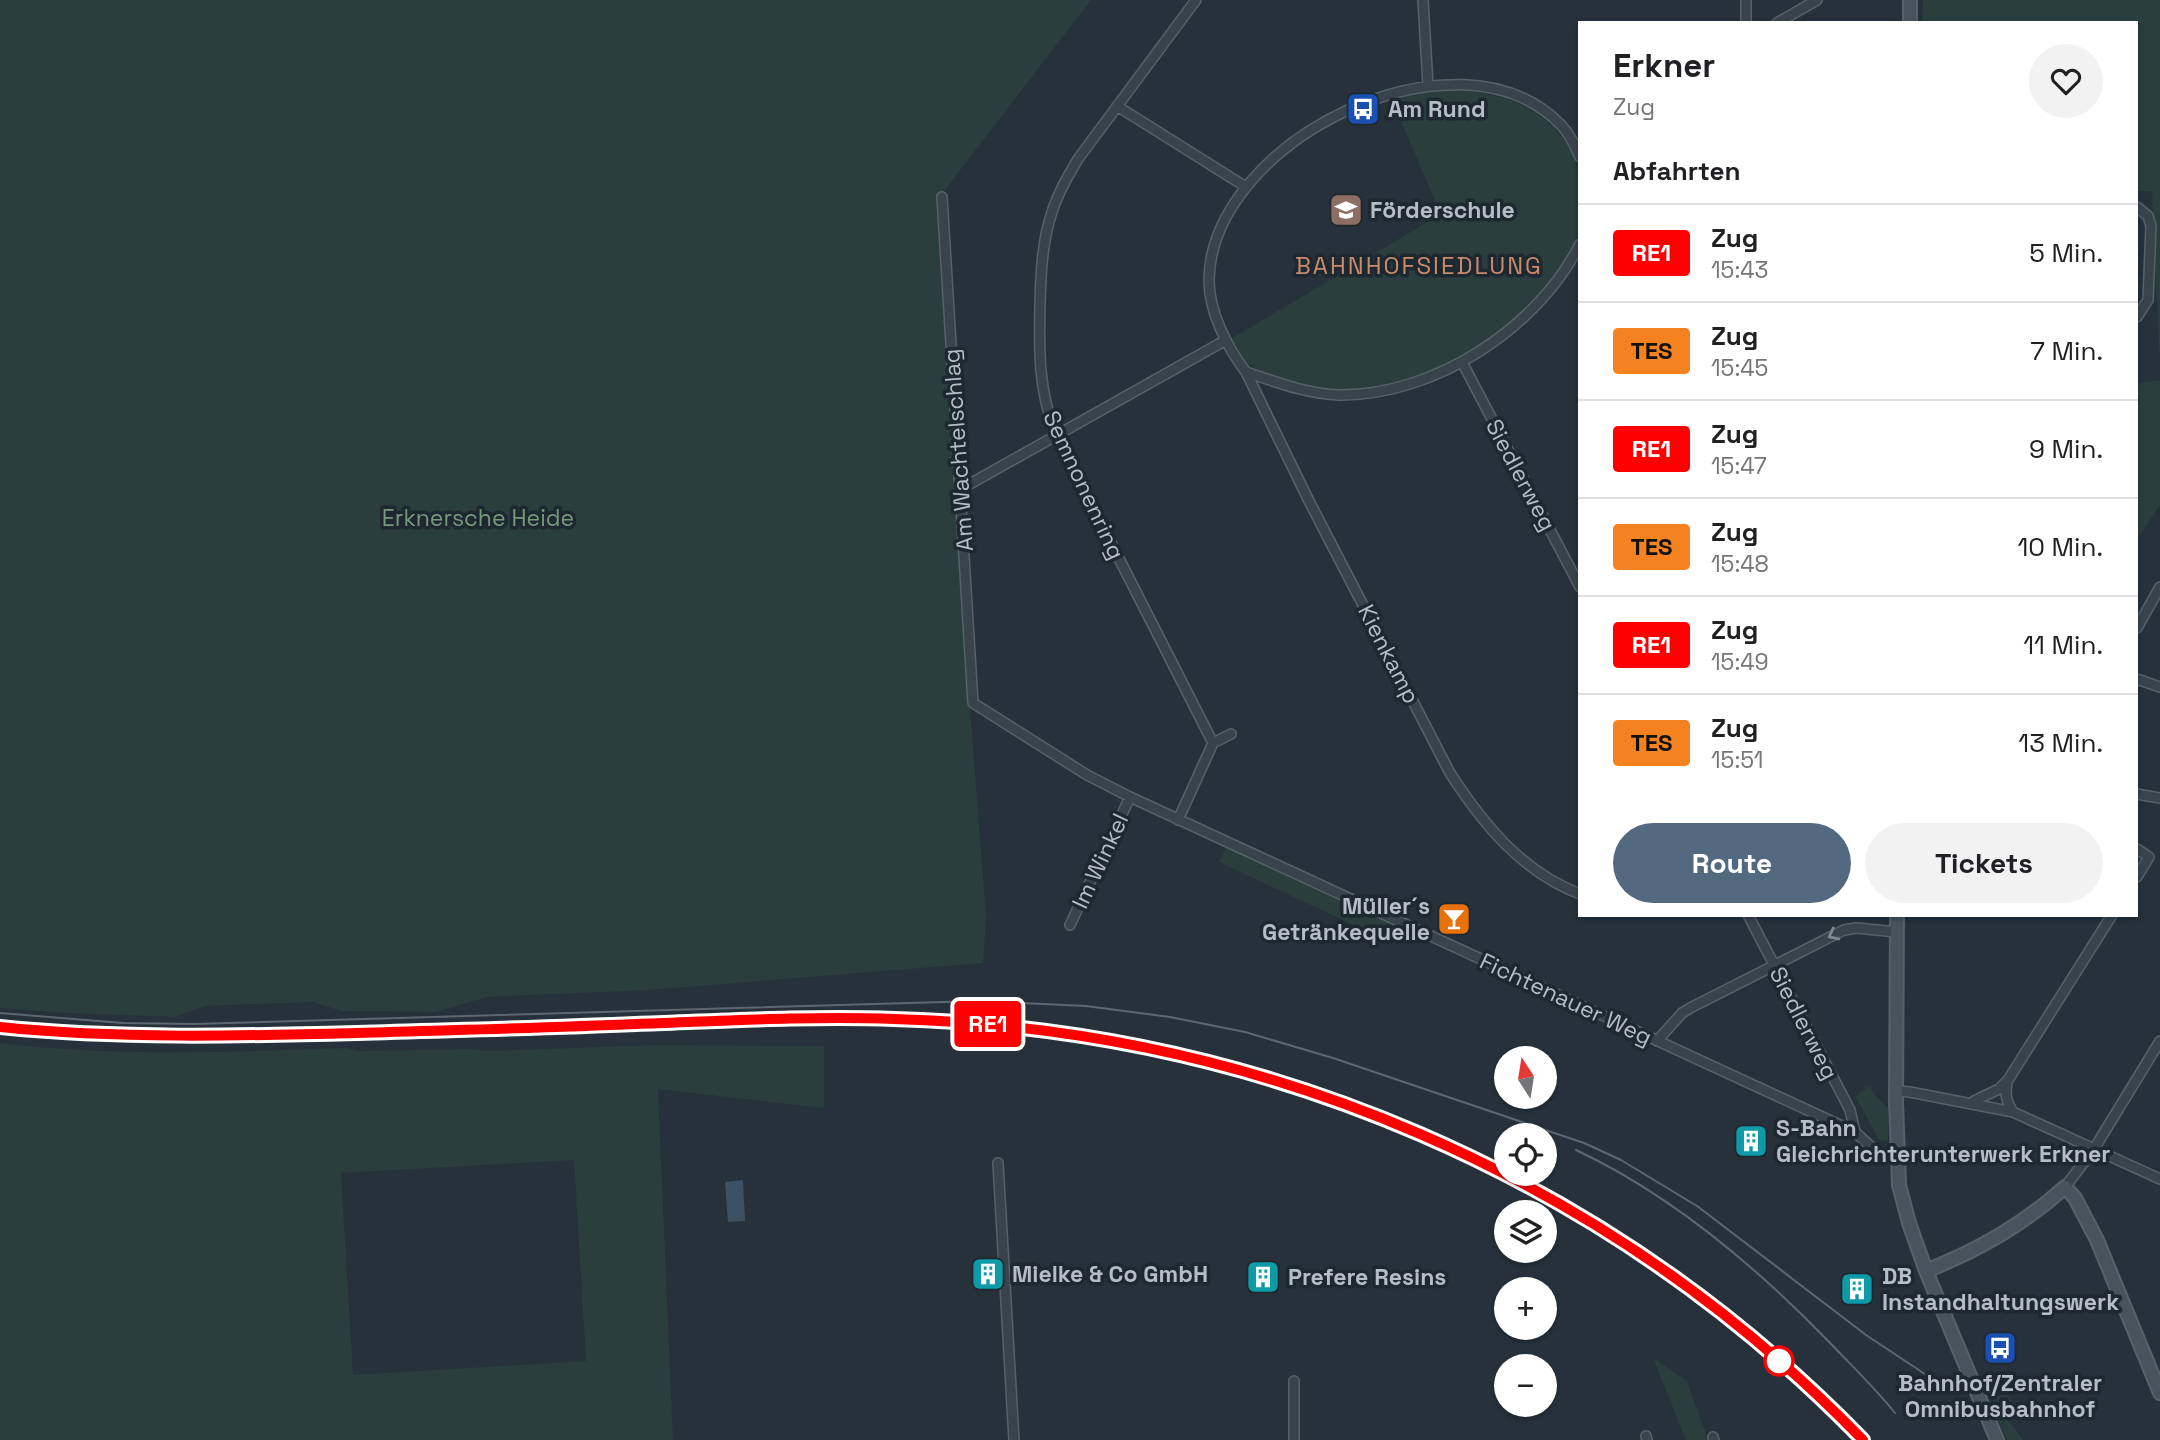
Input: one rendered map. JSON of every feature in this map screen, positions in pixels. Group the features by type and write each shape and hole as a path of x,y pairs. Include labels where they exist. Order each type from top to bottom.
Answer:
{"main road":[{"path":"1910,0 1910,21"},
{"path":"1897,917 1897,1158 1903,1205 1926,1271 1997,1440"},
{"path":"1926,1271 1989,1243 2034,1214 2065,1187 2075,1198 2097,1240 2160,1393"}],"street":[{"name":"Semnonenring","path":"1196,0 1078,159 1063,184 1045,235 1041,259 1039,371 1056,435 1213,743"},
{"path":"1423,0 1428,86"},
{"path":"1746,0 1746,21"},
{"path":"1780,21 1817,0"},
{"path":"1576,138 1545,109 1515,94 1481,85 1459,83 1428,86 1361,105 1303,135 1280,153 1246,187 1223,224 1210,261 1210,297 1226,340 1246,372 1306,391 1340,395 1385,389 1429,376 1462,362 1502,336 1539,305 1561,278 1578,248"},
{"path":"1117,106 1246,187"},
{"name":"Am Wachtelschlag","path":"942,197 973,703"},
{"path":"2138,208 2148,216 2151,226 2150,290 2148,300 2138,315"},
{"path":"961,489 1226,340"},
{"name":"Siedlerweg","path":"1462,362 1578,583"},
{"name":"Kienkamp","path":"1246,372 1309,501 1450,774 1495,834 1532,868 1549,880 1578,893"},
{"path":"2138,626 2160,587"},
{"path":"2138,680 2160,687"},
{"name":"Fichtenauer Weg","path":"973,703 1087,775 1130,797 1855,1132 1880,1155 1897,1158"},
{"path":"1178,820 1213,743 1231,734"},
{"path":"2138,794 2160,798"},
{"name":"Im Winkel","path":"1070,925 1130,797"},
{"path":"2138,850 2150,857 2138,875"},
{"name":"Siedlerweg","path":"1749,917 1850,1110 1855,1132"},
{"path":"1970,1103 1986,1098 2008,1080 2111,917"},
{"path":"1657,1041 1682,1013 1692,1007 1844,930 1856,928 1897,932"},
{"path":"2065,1187 2094,1149 2160,1041"},
{"path":"2008,1080 2005,1092 2007,1103 2013,1112"},
{"path":"1896,1091 2013,1112 2160,1179"},
{"path":"998,1163 1014,1440"},
{"path":"1294,1381 1294,1440"}],"green space":[{"name":"Erknersche Heide","path":"0,0 1091,0 938,199 986,916 983,963 649,990 487,997 436,1012 341,1011 313,1002 204,1006 175,1017 0,1008"},
{"path":"1923,0 2160,0 2160,363 2152,191 2138,191 2138,21 1922,21"},
{"path":"1455,90 1504,98 1533,111 1558,132 1574,158 1578,173 1578,227 1569,255 1531,306 1504,330 1447,364 1416,376 1384,385 1352,389 1319,388 1288,382 1249,364 1231,339 1441,214 1392,101 1424,92"},
{"path":"2160,380 2160,505 2138,538 2138,383"},
{"path":"1226,847 1398,926 1395,935 1381,938 1219,862"},
{"path":"0,1043 129,1052 345,1048 360,1051 487,1051 656,1045 824,1046 824,1108 658,1089 673,1440 0,1440","holes":["574,1160 586,1361 353,1375 341,1173"]},
{"path":"1870,1086 1888,1108 1888,1141 1879,1140 1855,1096"},
{"path":"1653,1358 1687,1381 1708,1440 1686,1440"},
{"path":"2006,1394 2019,1408 2008,1419 2023,1440 2007,1440 1991,1403 1993,1398"}],"water":[{"path":"743,1180 745,1221 728,1222 725,1182"}],"tram line":[{"path":"0,1013 123,1023 194,1024 978,1001 1086,1006 1170,1017 1245,1032 1333,1058 1584,1143 1621,1160 1697,1206 1866,1335 1946,1388"},
{"path":"1576,1150 1646,1189 1745,1262 1805,1318 1895,1413"}],"railway":[{"path":"0,1027 134,1035 223,1036 864,1018 1031,1029 1165,1052 1295,1087 1420,1134 1540,1193 1654,1264 1762,1346 1863,1440"}],"train":[{"name":"RE1","path":"0,1027 123,1036 242,1036 892,1018 1038,1029 1125,1042 1185,1055 1281,1081 1346,1103 1434,1139 1567,1207 1626,1244 1714,1307 1779,1361 1863,1440"}],"place":[{"name":"Am Rund","path":"1363,109"},
{"name":"Förderschule","path":"1346,210"},
{"name":"Müller´s Getränkequelle","path":"1454,919"},
{"name":"S-Bahn Gleichrichterunterwerk Erkner","path":"1751,1141"},
{"name":"Mielke & Co GmbH","path":"988,1274"},
{"name":"Prefere Resins","path":"1263,1277"},
{"name":"DB Instandhaltungswerk","path":"1857,1289"},
{"name":"Bahnhof/Zentraler Omnibusbahnhof","path":"2000,1348"}],"district":[{"name":"BAHNHOFSIEDLUNG","path":"1419,266"}]}
